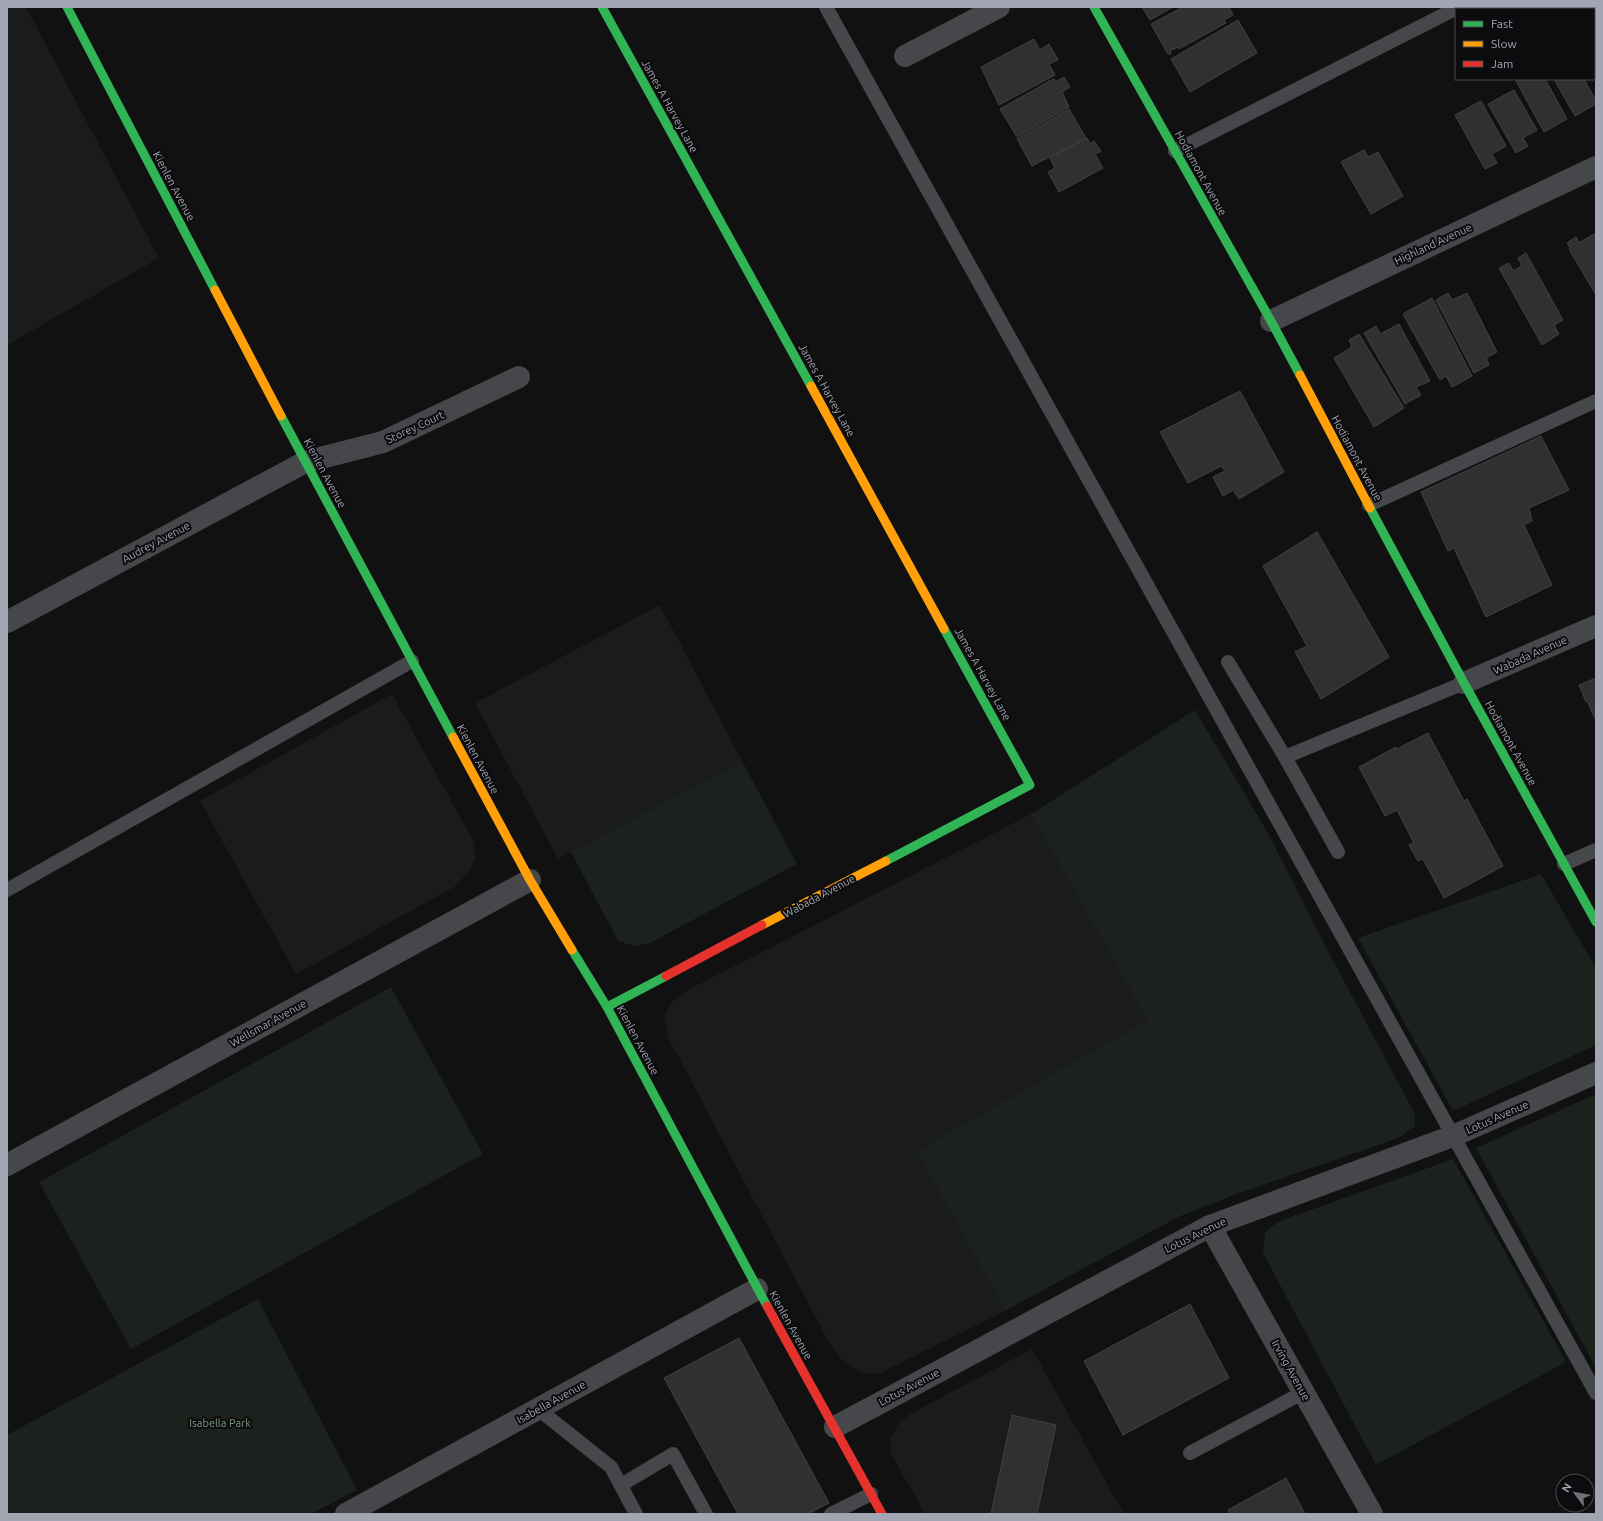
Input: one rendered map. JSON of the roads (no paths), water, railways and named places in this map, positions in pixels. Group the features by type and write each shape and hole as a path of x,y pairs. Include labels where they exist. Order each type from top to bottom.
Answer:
{"street":[{"name":"Kienlen Avenue","path":"67,7 305,462 530,880 607,1007 757,1289 882,1514"},
{"name":"James A Harvey Lane","path":"602,7 1030,785"},
{"path":"905,56 999,7"},
{"name":"Hodiamont Avenue","path":"1094,7 1271,321 1464,684 1596,922"},
{"name":"Highland Avenue","path":"1271,321 1596,167"},
{"name":"Storey Court","path":"305,462 383,442 519,377"},
{"name":"Audrey Avenue","path":"7,622 305,462"},
{"name":"Wabada Avenue","path":"1464,684 1596,626"},
{"name":"Wabada Avenue","path":"607,1007 1030,785"},
{"name":"Wellsmar Avenue","path":"7,1165 530,880"},
{"name":"Lotus Avenue","path":"835,1427 1210,1226 1454,1136 1596,1073"},
{"name":"Irving Avenue","path":"1210,1226 1372,1514"},
{"name":"Isabella Avenue","path":"354,1512 757,1289"}],"lane":[{"path":"826,7 1596,1393"},
{"path":"1175,151 1455,9"},
{"path":"1369,506 1596,401"},
{"path":"7,890 412,661"},
{"path":"1228,662 1285,757 1338,852"},
{"path":"1285,757 1464,684"},
{"path":"1564,864 1596,850"},
{"path":"1190,1453 1304,1392"},
{"path":"538,1409 612,1467 636,1514"},
{"path":"621,1485 673,1454 706,1514"},
{"path":"831,1514 871,1494"}],"park label":[{"name":"Isabella Park","path":"220,1423"}]}
